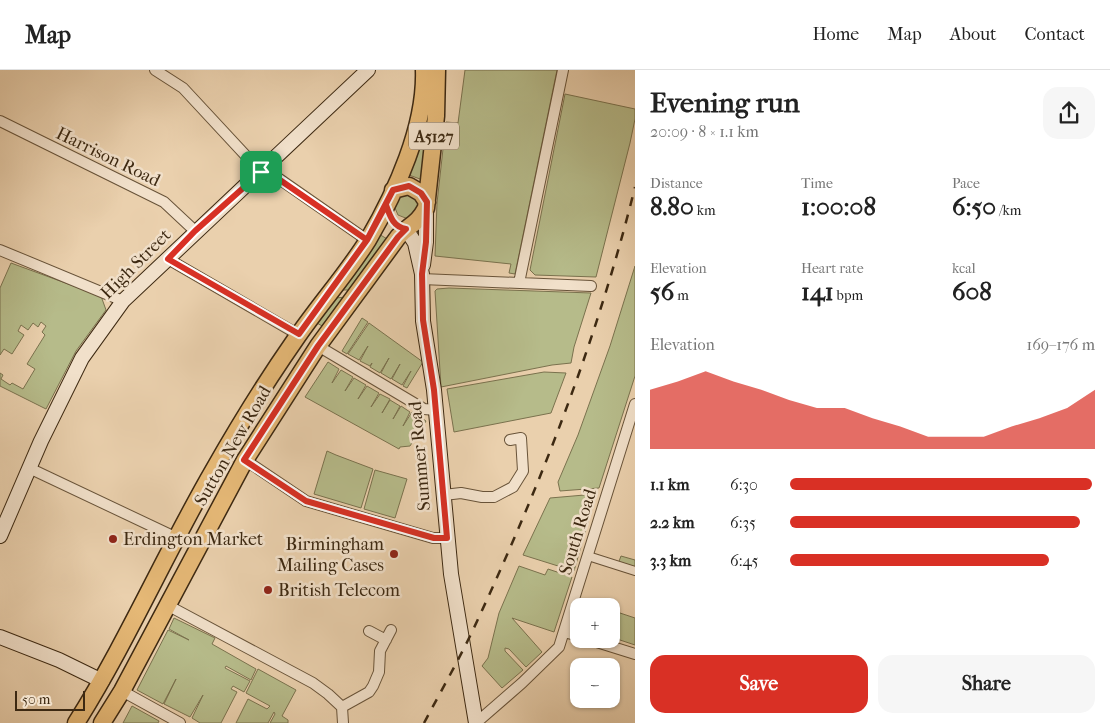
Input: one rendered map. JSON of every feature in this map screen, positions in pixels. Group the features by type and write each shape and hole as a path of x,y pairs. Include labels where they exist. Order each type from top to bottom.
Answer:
{"main road":[{"name":"High Street","path":"0,536 29,468 82,358 122,300 368,70"},
{"name":"A5127","path":"386,205 415,138 422,101 424,70"},
{"name":"Summer Road","path":"437,70 436,116 422,277 423,320 436,410 451,574 476,723"},
{"path":"393,190 409,186 421,193 427,205"},
{"path":"386,205 391,220 400,228 406,229"},
{"name":"Sutton New Road","path":"76,723 102,681 211,474 230,442 299,334 367,240 386,205"},
{"name":"Sutton New Road","path":"102,723 122,692 244,460 318,346 398,237 420,220 427,205"},
{"name":"Summer Road","path":"406,229 415,243 422,277"},
{"path":"0,637 73,666 102,681"}],"street":[{"path":"155,70 183,88 263,170 367,240"},
{"path":"519,283 564,70"},
{"name":"Harrison Road","path":"0,121 164,202 195,231"},
{"path":"0,250 122,300"},
{"path":"168,259 299,334"},
{"path":"422,277 592,286"},
{"path":"318,346 424,408 436,410"},
{"name":"South Road","path":"476,723 559,647 635,404"},
{"path":"444,495 461,493 494,497 513,487 523,470 523,457 521,438 510,440"},
{"path":"244,460 306,501 434,538 447,538"},
{"path":"29,468 177,538"},
{"path":"588,556 635,571"},
{"path":"168,605 313,683 342,707 343,723"},
{"path":"342,707 369,692 374,686 378,672 380,651 391,630"},
{"path":"369,631 386,640"},
{"path":"564,632 570,634"},
{"path":"616,648 635,654"},
{"path":"122,692 180,723"}],"green space":[{"path":"465,70 557,70 515,274 509,273 511,264 435,256 437,203 446,122 458,123"},
{"path":"565,94 635,109 630,143 596,277 535,275 530,270"},
{"path":"423,129 429,130 422,178 420,179 409,175"},
{"path":"405,195 414,198 419,206 408,219 398,215 395,208 399,198"},
{"path":"377,233 389,240 353,290 339,290"},
{"path":"11,263 101,296 106,310 76,351 46,409 0,386 0,373 3,375 1,379 10,385 12,383 23,389 35,369 27,364 45,335 42,332 46,326 41,322 38,327 33,323 28,330 21,325 18,331 24,335 12,354 4,349 0,355 0,288"},
{"path":"635,266 635,376 599,488 560,491 558,482 578,435 610,346"},
{"path":"437,289 591,293 574,347 571,363 441,387 435,291"},
{"path":"347,297 324,327 315,322 335,298"},
{"path":"362,318 368,322 347,354 342,351"},
{"path":"369,323 423,362 407,388 403,386 411,371 402,385 392,379 400,364 391,379 381,373 389,358 380,373 370,367 372,363 370,366 360,361 368,346 359,360 348,354"},
{"path":"328,362 339,369 332,383 341,370 353,377 345,391 354,378 366,385 358,399 367,386 379,393 371,407 380,394 390,399 382,413 390,400 400,406 393,419 401,406 410,412 403,426 412,412 426,421 410,446 400,447 399,449 305,397"},
{"path":"544,372 566,373 551,413 454,432 447,389"},
{"path":"327,451 373,469 361,508 314,494"},
{"path":"375,470 407,479 395,518 364,509"},
{"path":"596,494 574,571 523,555 550,498"},
{"path":"621,556 635,560 635,569 618,564"},
{"path":"519,566 545,575 548,569 572,577 554,632 512,618 542,652 526,667 509,649 505,648 505,651 523,670 502,688 482,666 488,658 499,613"},
{"path":"620,613 635,618 635,645 620,640"},
{"path":"174,618 215,638 212,644 256,669 251,680 226,666 225,668 250,681 244,692 233,686 231,689 237,692 221,723 200,723 192,718 203,695 190,717 164,704 176,679 163,704 137,690 168,630 189,640 169,629"},
{"path":"258,669 296,690 282,716 288,720 288,723 270,723 275,714 274,712 268,723 236,723 248,699 267,709 270,706 246,693"},
{"path":"132,706 159,721 158,723 123,723"}],"railway":[{"path":"424,723 472,632 543,469 603,301 635,187"}],"place":[{"name":"Erdington Market","path":"113,539"},
{"name":"Birmingham Mailing Cases","path":"394,554"},
{"name":"British Telecom","path":"268,590"}],"route":[{"path":"261,172 195,231 168,259 299,334 367,240 393,190 409,186 421,193 427,202 426,242 422,274 423,320 434,390 447,538 434,538 315,505 298,497 244,460 318,346 398,237 406,229 400,228 391,220 386,205 367,240 264,169 261,172"}]}
